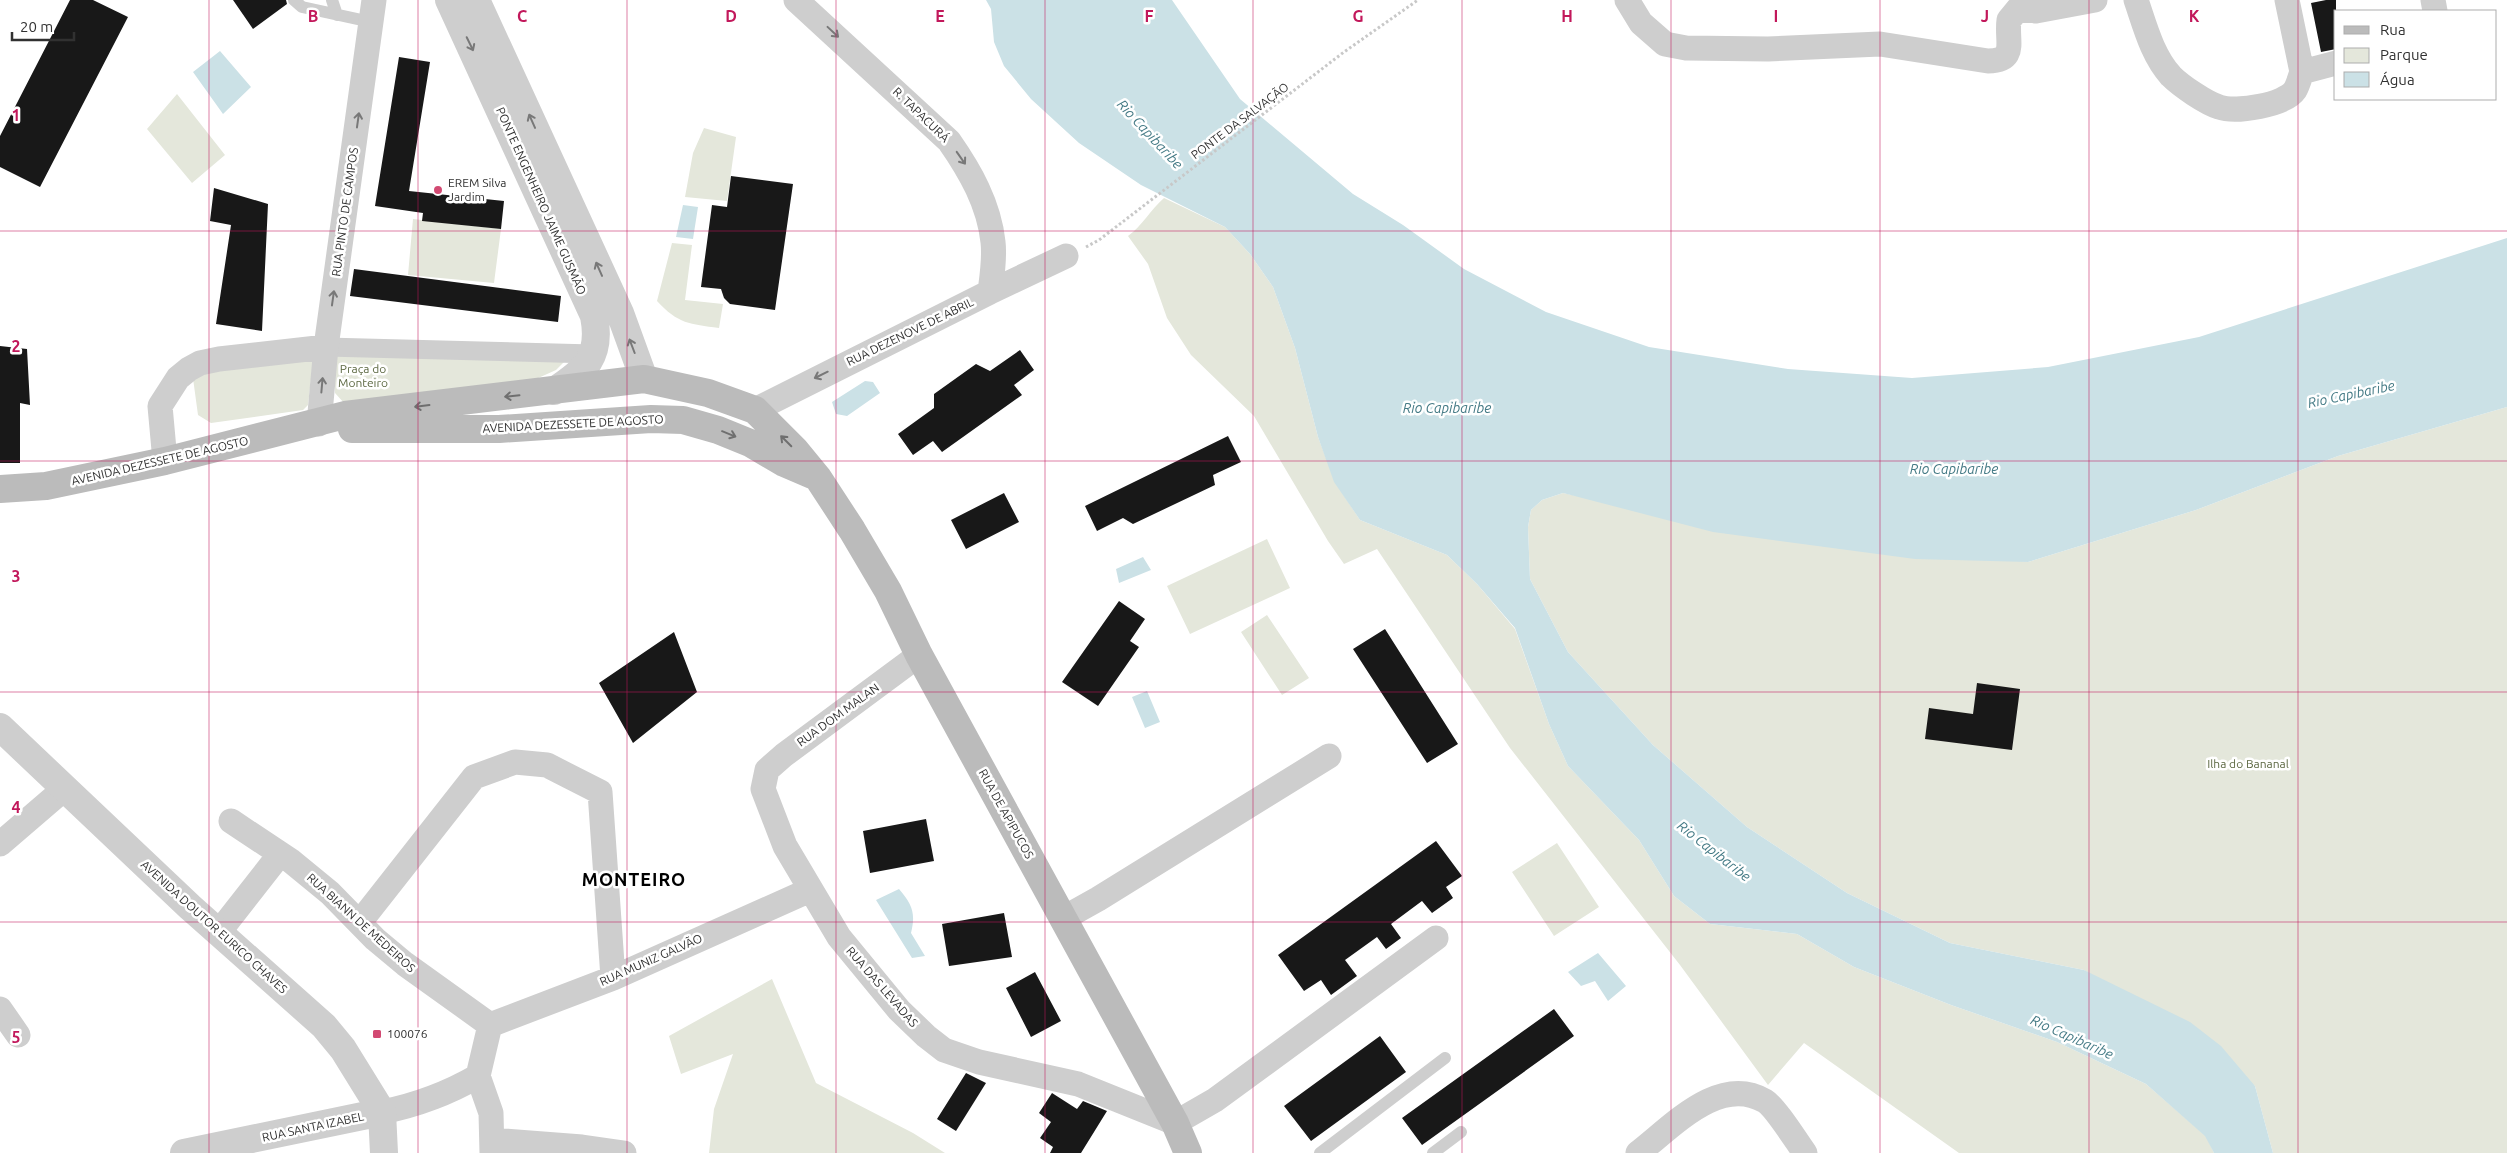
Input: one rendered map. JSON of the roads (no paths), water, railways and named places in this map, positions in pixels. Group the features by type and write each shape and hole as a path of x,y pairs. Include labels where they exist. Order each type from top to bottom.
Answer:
{"main road":[{"name":"AVENIDA DEZESSETE DE AGOSTO","path":"0,489 46,486 165,462 319,424 345,415 644,379 708,393 754,410 795,450 818,478"},
{"path":"499,429 514,419 622,392 644,379"},
{"name":"AVENIDA DEZESSETE DE AGOSTO","path":"319,424 358,430 499,429 651,419 682,420 718,430 750,443 784,463 818,478"},
{"name":"RUA DE APIPUCOS","path":"818,478 888,591 919,655 1175,1123 1188,1153"}],"street":[{"name":"PONTE ENGENHEIRO JAIME GUSMÃO","path":"449,0 607,315 644,379"},
{"name":"PONTE ENGENHEIRO JAIME GUSMÃO","path":"476,0 607,315"},
{"name":"R. TAPACURÁ","path":"796,0 949,141 968,167 976,183 994,242 990,292"},
{"path":"1627,0 1641,23 1665,44 1686,48 1768,49 1880,44 1922,52 1993,61 2003,59 2006,56 2009,20 2016,5 2036,11 2095,0"},
{"path":"2136,0 2157,57 2181,85 2220,108 2242,108 2283,100 2295,90 2302,72 2287,0"},
{"name":"RUA PINTO DE CAMPOS","path":"319,424 326,347 373,11"},
{"path":"2302,72 2334,64"},
{"name":"RUA DEZENOVE DE ABRIL","path":"754,410 1066,256"},
{"name":"PONTE ENGENHEIRO JAIME GUSMÃO","path":"554,391 578,376 589,363 596,336 607,315"},
{"path":"165,462 160,406 178,378 200,363 219,359 326,347 592,354"},
{"name":"RUA DOM MALAN","path":"763,780 767,770 784,754 919,655"},
{"name":"AVENIDA DOUTOR EURICO CHAVES","path":"0,727 64,789 324,1026 343,1049 382,1112 384,1153"},
{"path":"1064,918 1098,899 1329,756"},
{"path":"360,922 474,777 515,762 547,765 600,792 613,978"},
{"name":"RUA DAS LEVADAS","path":"763,780 767,801 785,846 839,936 867,974 899,1010 926,1036 944,1050 979,1062 1078,1084 1175,1123"},
{"path":"0,844 64,789"},
{"name":"RUA BIANN DE MEDEIROS","path":"231,821 280,854 330,893 375,939 490,1025"},
{"path":"219,932 280,854"},
{"name":"RUA MUNIZ GALVÃO","path":"490,1025 613,978 810,890"},
{"path":"1175,1123 1215,1100 1436,938"},
{"path":"0,1009 18,1035"},
{"path":"490,1025 478,1076 491,1113 492,1147 582,1147 624,1153"},
{"path":"382,1112 412,1106 452,1091 478,1076"},
{"path":"1638,1153 1701,1105 1719,1096 1741,1093 1766,1102 1805,1153"},
{"name":"RUA SANTA IZABEL","path":"184,1153 382,1112"}],"lane":[{"path":"294,0 302,7 337,15 373,11"},
{"path":"332,0 337,15"},
{"path":"1320,1153 1445,1058"},
{"path":"1433,1153 1461,1132"}],"water":[{"name":"Rio Capibaribe","path":"986,0 1172,0 1240,99 1353,194 1403,225 1464,269 1546,312 1649,347 1788,369 1912,378 2048,367 2199,337 2507,238 2507,407 2338,456 2196,510 2028,562 1915,559 1713,532 1563,493 1542,500 1531,510 1528,527 1530,579 1568,652 1653,745 1747,827 1847,893 1950,943 2084,970 2190,1022 2221,1046 2255,1086 2273,1153 2214,1153 2205,1136 2146,1084 2057,1042 1951,1005 1854,967 1797,934 1710,924 1674,896 1639,840 1568,766 1549,724 1515,628 1477,584 1447,555 1360,520 1334,482 1318,437 1295,348 1273,287 1250,254 1225,227 1141,185 1079,143 1031,99 1004,66 994,42 991,9"},
{"path":"220,51 251,87 223,114 193,72"},
{"path":"683,205 698,207 693,239 676,237"},
{"path":"865,381 873,382 880,393 847,416 836,414 832,402"},
{"path":"1143,557 1151,570 1119,583 1116,569"},
{"path":"1147,691 1160,722 1145,728 1132,697"},
{"path":"899,889 912,909 911,933 925,956 912,958 876,900"},
{"path":"1598,953 1626,986 1608,1001 1595,981 1581,986 1568,972"}],"place":[{"name":"EREM Silva Jardim","path":"438,190"},
{"name":"100076","path":"377,1034"}],"district":[{"name":"MONTEIRO","path":"634,880"}],"park label":[{"name":"Praça do Monteiro","path":"363,376"},
{"name":"Ilha do Bananal","path":"2248,764"}]}
